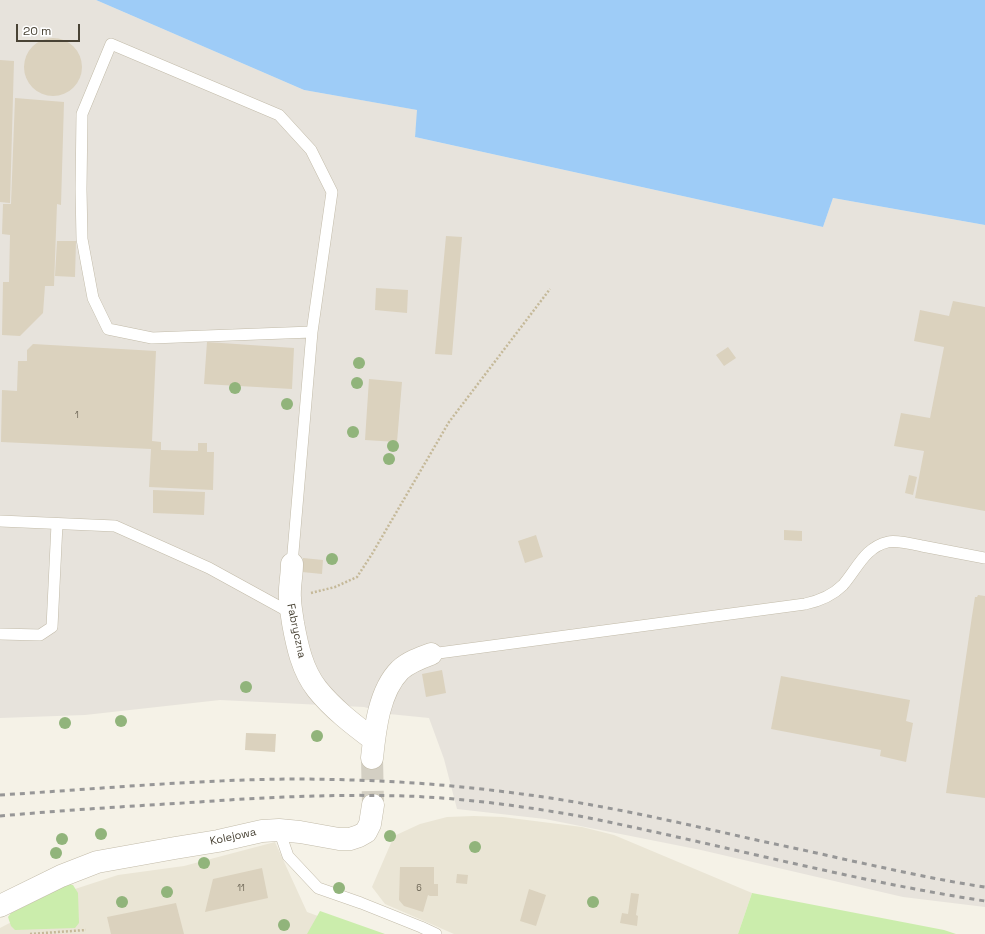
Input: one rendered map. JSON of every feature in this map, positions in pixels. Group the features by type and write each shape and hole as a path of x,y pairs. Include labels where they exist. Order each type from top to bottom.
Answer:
{"street":[{"name":"Fabryczna","path":"292,564 290,606 298,647 309,676 317,688 373,749 382,702 393,679 401,669 412,662 431,654"},
{"path":"279,830 339,839 350,839 366,832 370,824 373,805"},
{"name":"Kolejowa","path":"0,906 61,876 97,862 218,841 262,831 279,830"}],"lane":[{"path":"292,564 312,332 332,192 311,150 279,115 111,44 82,114 81,189 82,239 93,298 108,329 152,338 312,332"},
{"path":"0,521 115,526 290,606"},
{"path":"0,634 40,635 52,627 57,524"},
{"path":"431,654 819,601 842,586 864,557 875,547 889,542 906,543 985,558"},
{"path":"279,830 288,856 318,888 361,903 436,934"}],"path":[{"path":"290,606 357,577 449,422 550,289"},
{"path":"30,934 86,930"}],"shaded area":[{"path":"0,0 96,0 304,90 418,110 415,137 823,227 833,198 985,225 985,907 903,897 701,850 545,819 457,809 444,759 429,718 389,714 364,707 220,700 85,715 0,718"},
{"path":"447,817 503,817 582,827 614,835 752,893 738,934 454,934 385,904 372,887 394,836 420,824"},
{"path":"275,842 307,912 367,934 0,934 0,928 75,889 118,875 184,866"}],"green space":[{"path":"69,884 73,885 78,893 79,923 75,928 15,930 11,926 8,917 11,913"},
{"path":"752,893 944,930 956,934 738,934"},
{"path":"320,911 385,934 307,934"}],"water":[{"path":"96,0 985,0 985,225 833,198 823,227 415,137 417,110 304,90"}],"building":[{"path":"53,38 64,40 77,51 80,56 82,67 80,78 69,91 64,94 53,96 42,94 29,83 26,78 24,67 26,56 37,43 42,40"},
{"path":"0,60 14,61 10,203 0,202"},
{"path":"15,98 64,102 61,205 57,204 54,286 45,286 43,313 20,336 2,335 3,282 9,282 10,235 2,234 3,204 11,204"},
{"path":"446,236 462,237 452,355 435,354"},
{"path":"57,241 76,241 75,277 55,276"},
{"path":"376,288 408,290 407,313 375,310"},
{"path":"953,301 985,307 985,511 915,498 924,451 894,446 901,413 930,418 944,347 914,341 920,310 949,316"},
{"path":"207,342 294,348 292,389 204,384"},
{"path":"33,344 156,351 152,441 161,442 161,450 198,451 198,443 207,443 207,452 214,452 213,490 149,487 151,449 1,442 2,390 17,391 18,361 27,361 27,350"},
{"path":"728,347 736,358 724,366 716,355"},
{"path":"369,379 402,382 397,442 365,440"},
{"path":"909,475 917,477 913,495 905,493"},
{"path":"153,490 205,492 204,515 153,513"},
{"path":"784,530 802,531 802,541 784,540"},
{"path":"536,535 543,557 525,563 518,541"},
{"path":"303,558 323,560 322,574 302,572"},
{"path":"978,595 985,596 985,798 946,793 975,597"},
{"path":"442,670 446,693 426,697 422,674"},
{"path":"781,676 910,700 906,721 913,723 906,762 880,756 881,750 771,729"},
{"path":"246,733 276,734 275,752 245,750"},
{"path":"400,867 434,867 434,884 438,884 438,896 428,895 423,912 404,906 399,900"},
{"path":"262,868 268,898 205,912 213,879"},
{"path":"457,874 468,875 467,884 456,883"},
{"path":"529,889 546,895 536,926 520,921"},
{"path":"631,893 639,894 636,915 638,916 637,926 620,923 622,913 628,914"},
{"path":"176,903 184,934 111,934 107,917"}],"tunnel":[{"path":"372,758 373,805"}],"railway":[{"path":"0,795 181,783 290,779 430,784 541,797 623,811 914,874 985,887"},
{"path":"0,816 302,796 379,795 449,799 514,806 579,816 883,883 985,901"}]}
